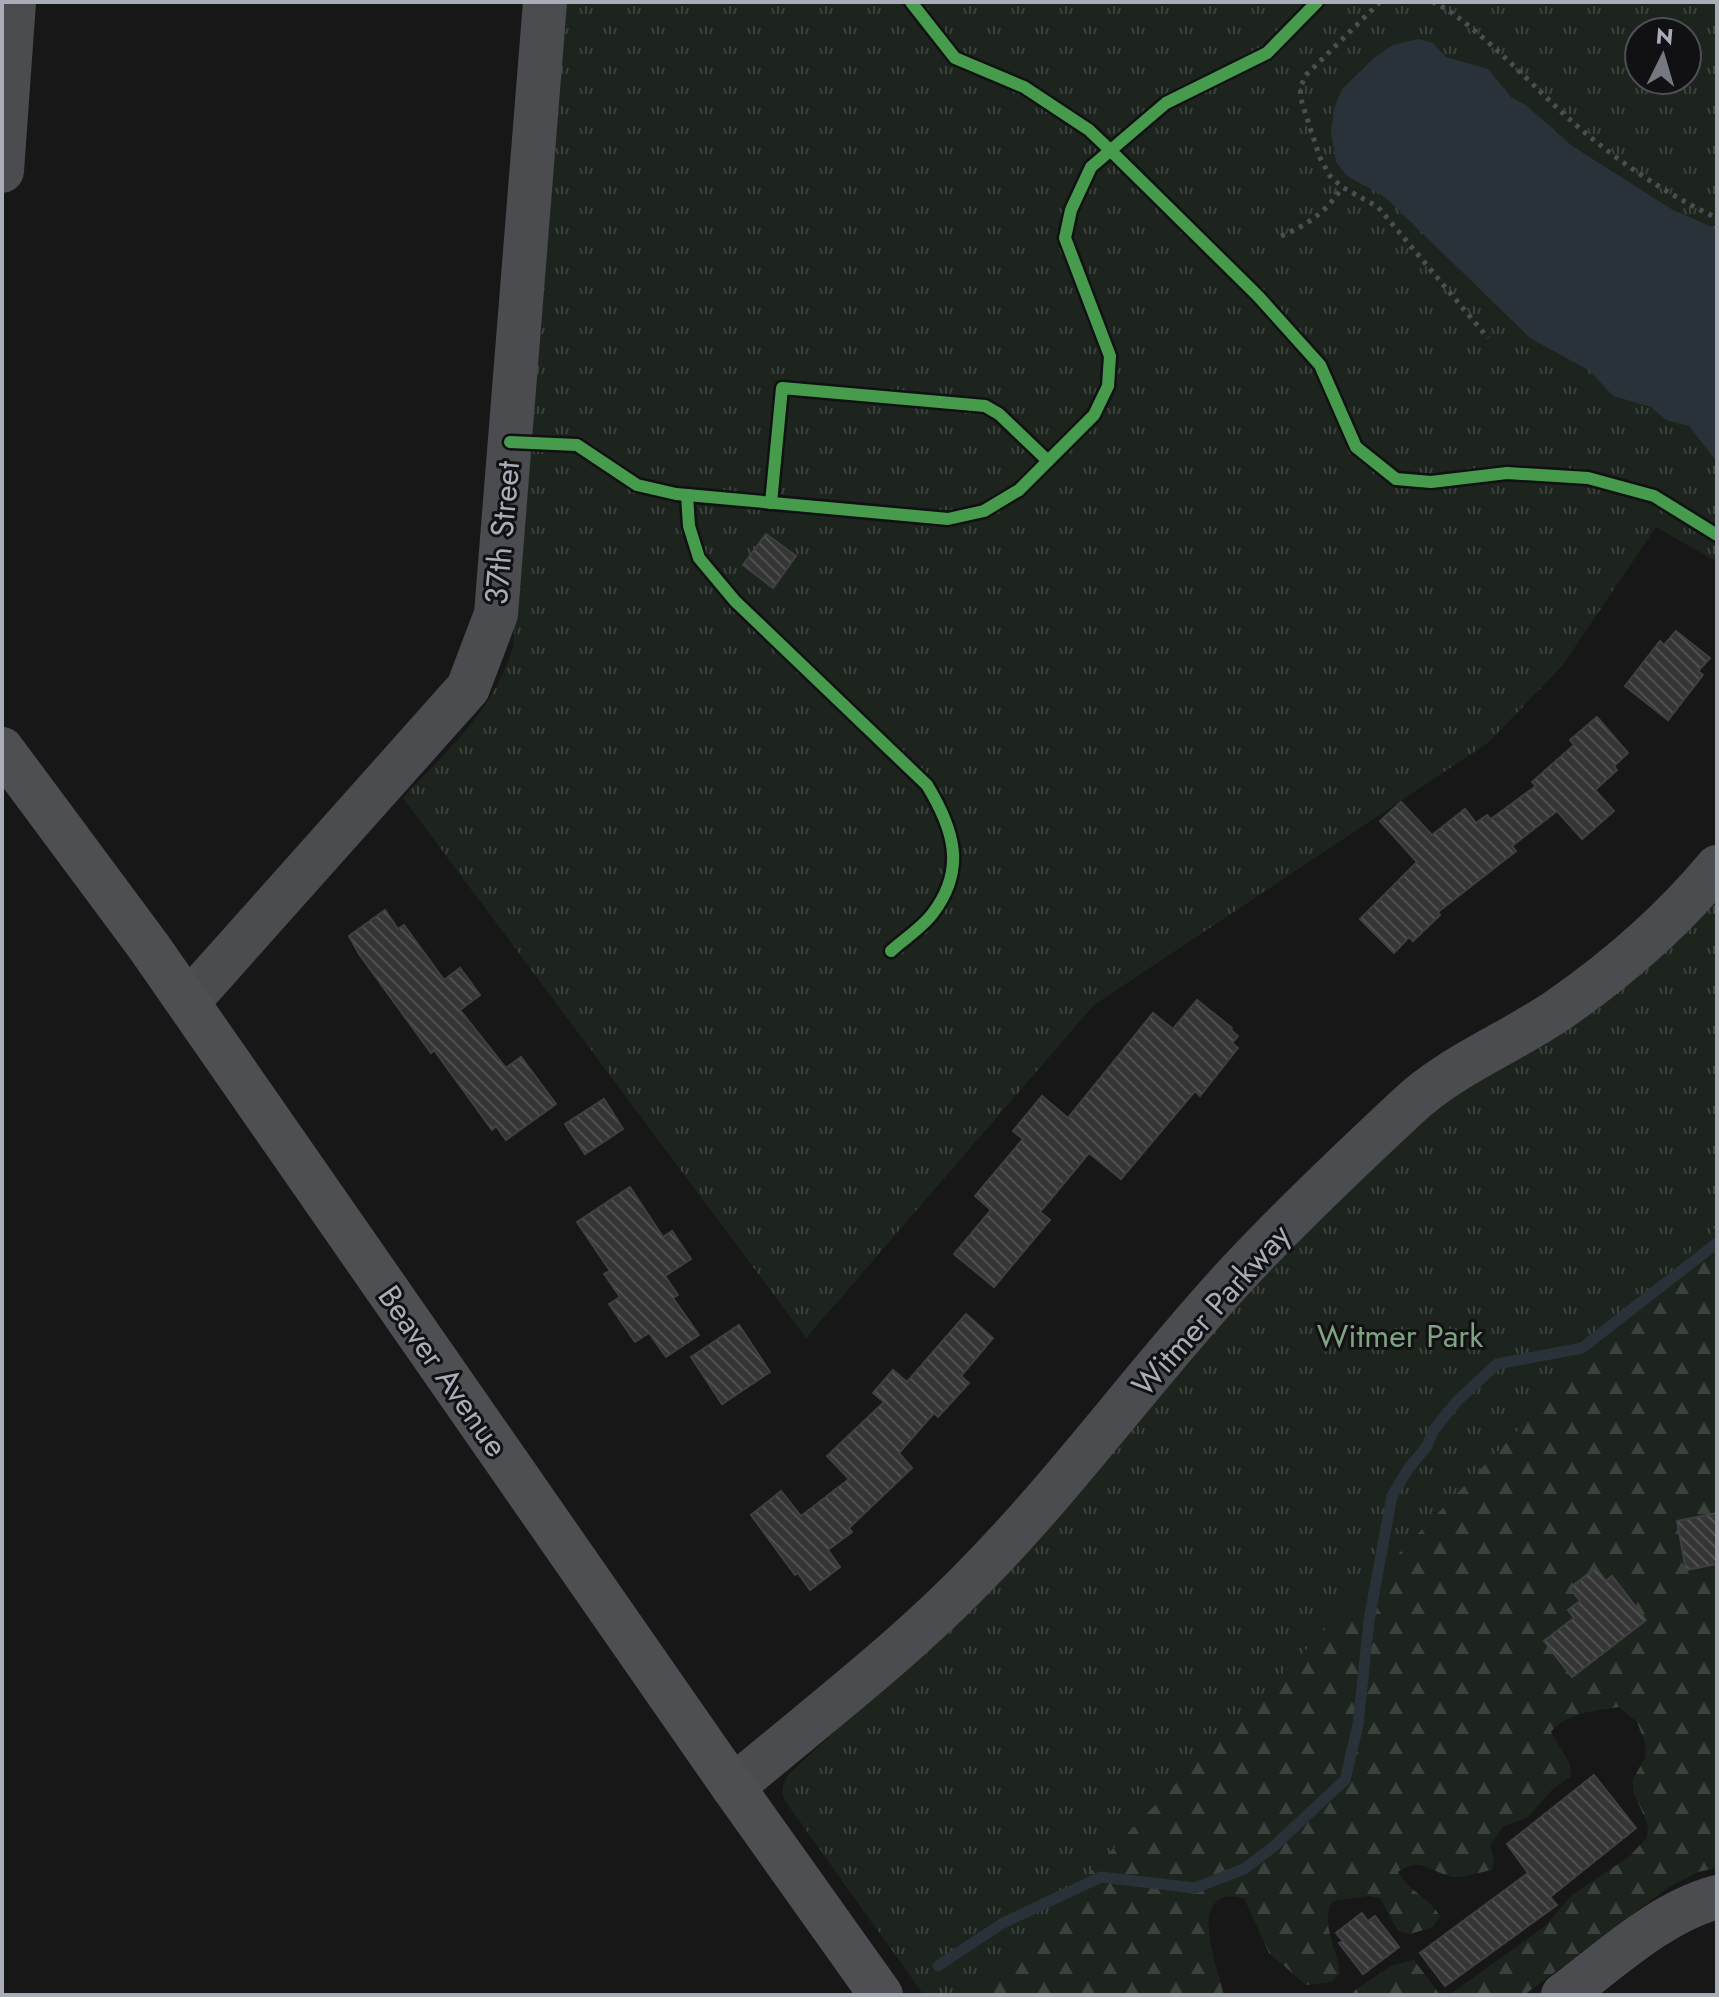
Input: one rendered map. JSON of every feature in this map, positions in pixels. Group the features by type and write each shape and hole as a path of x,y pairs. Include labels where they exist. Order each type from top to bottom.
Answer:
{"main road":[{"name":"Beaver Avenue","path":"2,749 80,851 188,1002 881,1995"}],"street":[{"path":"2,171 14,2"},
{"name":"37th Street","path":"188,1002 468,688 496,614 545,2"},
{"name":"Witmer Parkway","path":"733,1787 899,1647 978,1574 1076,1465 1237,1275 1424,1090 1560,1009 1630,954 1696,893 1717,867"},
{"path":"1563,1995 1679,1912 1717,1897"}],"path":[{"path":"1380,2 1306,75 1300,88 1302,103 1320,158 1330,176 1342,187 1378,207 1488,338"},
{"path":"1432,2 1473,30 1578,126 1620,158 1679,198 1717,218"},
{"path":"1281,236 1300,229 1324,210 1342,187"}],"green space":[{"path":"565,2 1717,2 1717,562 1656,527 1562,666 1489,742 1094,1005 806,1338 403,798 467,728 505,670 513,647"},
{"path":"1717,890 1717,1868 1698,1872 1669,1887 1524,1995 1449,1995 1544,1927 1572,1895 1630,1856 1647,1837 1648,1825 1633,1791 1633,1779 1645,1758 1646,1745 1637,1722 1619,1707 1600,1710 1573,1716 1551,1732 1570,1764 1571,1776 1552,1790 1527,1818 1503,1826 1490,1846 1494,1858 1492,1870 1453,1877 1413,1865 1398,1872 1440,1916 1433,1927 1410,1934 1398,1931 1380,1898 1368,1896 1333,1901 1328,1918 1340,1974 1331,1982 1306,1985 1269,1953 1244,1898 1226,1897 1215,1903 1209,1915 1211,1948 1224,1995 924,1995 784,1799 783,1786 788,1775 990,1589"},
{"name":"Witmer Park","path":"1717,890 1717,1225 971,1995 924,1995 784,1799 783,1786 788,1775 990,1589 1337,1188"},
{"path":"1414,1960 1440,1995 1353,1995 1354,1991 1391,1966"}],"shaded area":[{"path":"1418,39 1433,43 1446,57 1488,69 1511,97 1526,105 1572,146 1673,210 1717,229 1717,462 1689,426 1666,420 1651,407 1613,396 1590,371 1530,338 1385,197 1347,176 1336,162 1331,133 1334,109 1342,89 1374,58 1393,45"}],"building":[{"path":"766,534 796,556 773,588 743,565"},
{"path":"1676,631 1710,658 1698,671 1703,675 1668,720 1625,686 1660,641 1664,645"},
{"path":"1597,717 1628,753 1614,766 1617,770 1595,790 1614,811 1582,839 1557,811 1512,846 1516,851 1438,912 1440,915 1413,941 1409,937 1394,953 1360,919 1417,862 1380,821 1401,802 1432,835 1465,809 1476,823 1487,815 1491,819 1536,786 1532,782 1574,745 1570,740"},
{"path":"385,910 398,929 404,925 444,980 460,968 480,995 460,1010 506,1068 521,1057 556,1104 506,1140 496,1126 492,1130 434,1050 431,1053 349,936"},
{"path":"1197,1000 1232,1028 1238,1036 1232,1043 1238,1048 1200,1096 1195,1091 1121,1179 1089,1153 1040,1212 1050,1220 994,1287 954,1254 991,1210 975,1196 1023,1139 1013,1131 1042,1096 1068,1118 1153,1013 1173,1029"},
{"path":"604,1099 623,1129 585,1154 565,1124"},
{"path":"630,1187 663,1237 672,1231 691,1259 665,1276 678,1295 673,1298 699,1335 666,1357 649,1333 635,1342 609,1304 620,1297 604,1274 610,1271 577,1222"},
{"path":"966,1314 993,1338 961,1376 969,1383 938,1417 934,1413 899,1453 912,1468 849,1528 852,1532 828,1550 840,1567 810,1590 798,1573 795,1575 751,1515 781,1491 801,1516 849,1479 827,1456 884,1402 873,1393 893,1370 907,1382"},
{"path":"739,1325 770,1372 722,1404 691,1357"},
{"path":"1717,1513 1717,1564 1686,1570 1677,1521"},
{"path":"1596,1568 1606,1581 1612,1576 1646,1620 1572,1677 1544,1641 1574,1618 1568,1610 1580,1601 1570,1588"},
{"path":"1594,1775 1636,1828 1550,1897 1557,1905 1445,1986 1420,1953 1528,1873 1507,1844"},
{"path":"1362,1913 1368,1921 1375,1916 1399,1947 1363,1974 1339,1943 1343,1941 1336,1933"}],"waterway":[{"path":"938,1966 1003,1923 1101,1877 1195,1888 1244,1869 1273,1847 1345,1780 1358,1725 1369,1620 1392,1496 1427,1446 1433,1431 1457,1401 1497,1364 1582,1348 1717,1243"}],"cycle path":[{"path":"911,2 955,58 1024,87 1089,130 1110,150 1258,296 1320,365 1356,447 1396,479 1431,482 1507,473 1588,478 1654,496 1717,535"},
{"path":"510,442 577,445 637,485 676,494 948,519 984,511 1019,490 1094,415 1108,386 1110,356 1065,238 1071,210 1091,167 1166,103 1267,53 1317,2"},
{"path":"771,503 782,388 985,406 999,414 1048,461"},
{"path":"687,495 689,526 699,558 735,601 927,785 944,817 953,864 944,896 929,918 891,951"}]}
